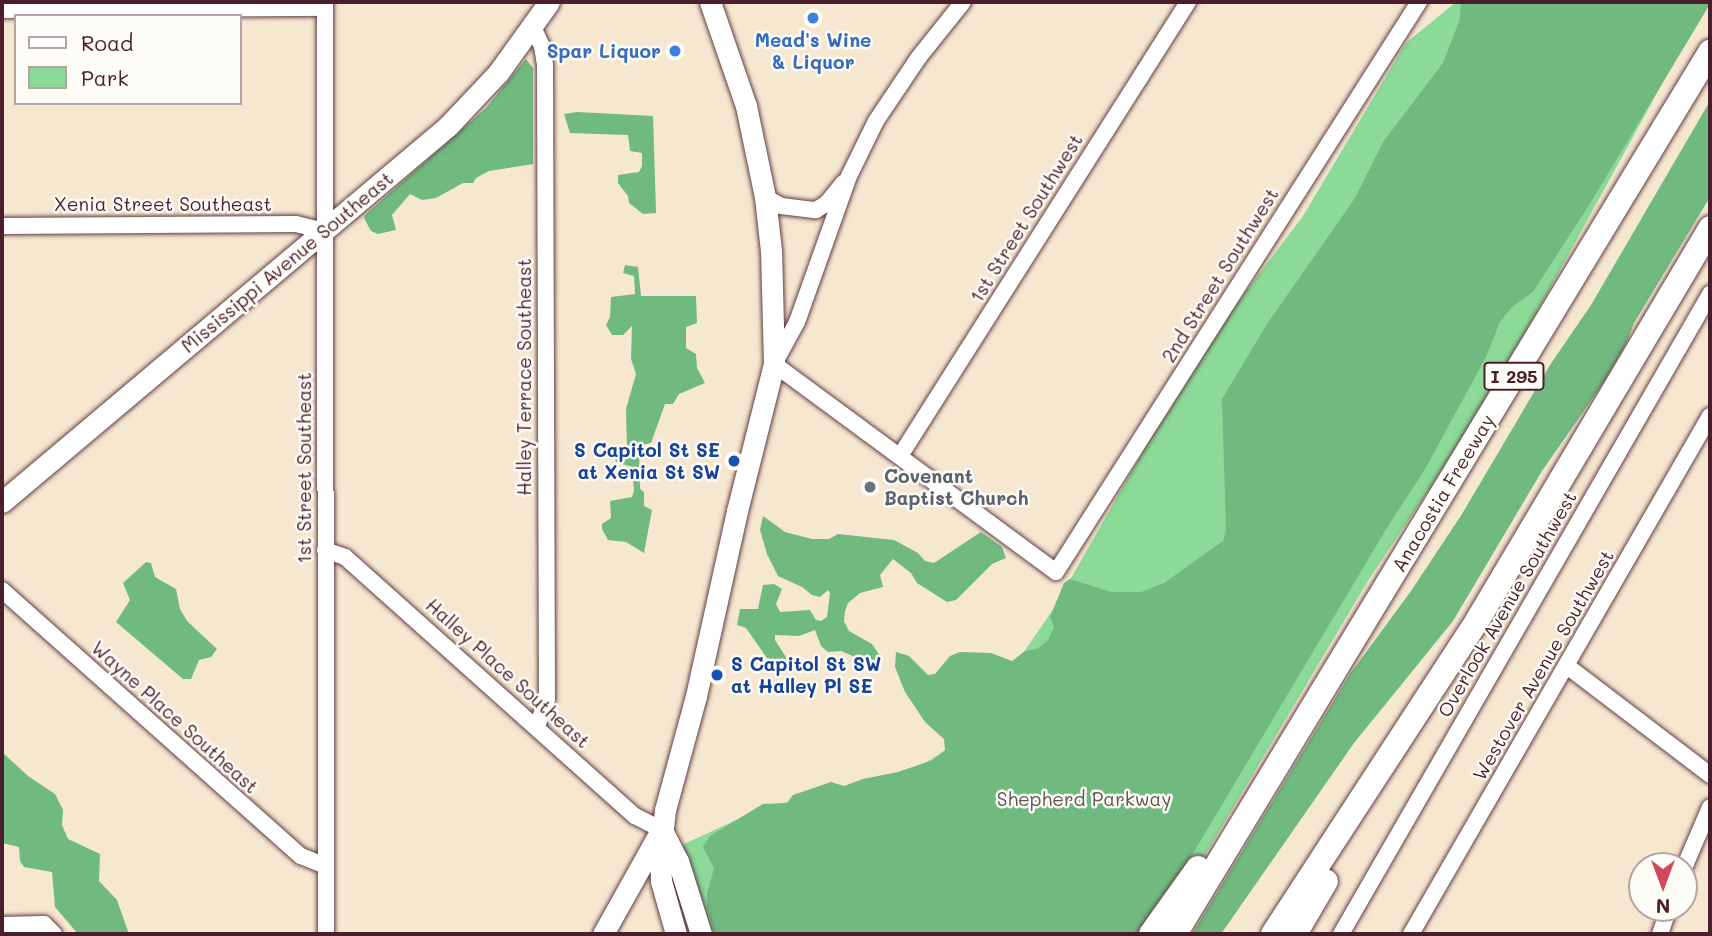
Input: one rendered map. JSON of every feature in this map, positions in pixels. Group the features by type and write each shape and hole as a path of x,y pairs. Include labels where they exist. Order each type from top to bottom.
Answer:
{"highway":[{"name":"Anacostia Freeway","path":"1175,934 1710,52"},
{"path":"1273,934 1477,621 1632,366 1710,228"},
{"path":"1632,366 1685,295 1710,255"},
{"path":"1151,934 1216,843 1261,772 1318,700"},
{"path":"1295,934 1351,840 1382,768"}],"main road":[{"name":"Mississippi Avenue Southeast","path":"2,502 456,119 498,73 549,2"},
{"path":"676,934 661,881 662,830 774,364 771,251 765,197 748,116 710,2"},
{"path":"603,934 662,830"},
{"path":"662,830 678,861 701,934"}],"street":[{"path":"900,456 774,364 797,322 849,176 885,107 964,2"},
{"name":"1st Street Southwest","path":"900,456 1188,2"},
{"name":"2nd Street Southwest","path":"900,456 1056,572 1419,2"},
{"path":"2,10 325,5"},
{"name":"1st Street Southeast","path":"325,5 326,934"},
{"name":"Halley Terrace Southeast","path":"533,27 542,46 545,65 547,699 537,726"},
{"path":"765,197 781,206 816,210 827,203 849,176"},
{"name":"Xenia Street Southeast","path":"2,226 296,224 324,231"},
{"name":"Overlook Avenue Southwest","path":"1341,934 1710,295"},
{"name":"Westover Avenue Southwest","path":"1411,934 1710,416"},
{"name":"Halley Place Southeast","path":"325,550 342,554 635,816 662,830"},
{"name":"Wayne Place Southeast","path":"2,590 301,856 326,866"},
{"path":"1567,666 1710,775"},
{"path":"1691,852 1710,807"},
{"path":"2,925 44,925 54,934"}],"green space":[{"name":"Shepherd Parkway","path":"1456,2 1707,2 1487,403 1369,579 1158,934 713,934 682,845 769,805 887,787 965,738 1054,608 1144,450 1231,311 1303,216 1406,43"},
{"name":"Shepherd Parkway","path":"1461,2 1710,4 1591,202 1533,292 1511,308 1500,322 1486,357 1424,471 1388,526 1145,934 715,934 707,907 707,893 714,868 703,847 710,836 763,804 787,803 793,795 831,782 844,786 898,772 933,760 945,750 944,739 925,722 905,692 895,667 896,652 909,656 928,675 935,674 950,656 960,652 991,653 1012,661 1025,651 1037,649 1048,640 1054,627 1050,617 1064,583 1070,579 1111,592 1141,592 1164,583 1223,541 1226,530 1222,399 1267,324 1355,198 1383,142 1443,63 1460,19"},
{"path":"526,59 533,68 533,164 489,171 476,178 473,183 463,183 436,198 422,200 410,194 392,215 396,230 378,234 371,231 365,215 486,108"},
{"path":"1710,101 1710,197 1634,323 1626,344 1606,379 1542,471 1453,621 1354,743 1221,934 1192,934 1350,674 1411,591 1462,514 1550,365 1591,305"},
{"path":"577,112 653,116 656,213 643,214 629,203 628,196 618,183 618,175 639,172 642,166 642,153 630,151 628,135 570,133 564,114"},
{"path":"625,265 638,267 641,296 696,296 697,323 686,327 686,348 696,354 697,368 705,383 679,394 673,404 665,404 651,443 639,446 640,489 644,492 644,506 652,510 644,553 626,542 608,540 602,529 602,524 611,518 610,501 632,497 634,491 632,467 616,462 615,457 620,451 627,449 626,409 636,374 631,359 632,326 623,335 612,335 606,325 610,317 611,297 635,294 634,276 623,273"},
{"path":"763,516 785,532 812,539 829,539 838,534 894,540 918,553 925,561 934,563 981,532 1002,547 1006,558 992,564 956,600 947,602 917,583 911,573 893,559 880,575 883,587 860,593 848,603 845,611 844,621 849,631 872,644 882,659 882,664 874,665 841,651 828,652 821,646 815,630 799,636 775,635 775,640 787,659 786,667 782,669 769,661 746,628 737,625 740,609 758,609 763,585 774,584 782,589 776,604 780,612 810,610 816,620 821,621 827,617 830,593 828,590 820,597 812,595 802,587 778,576 767,554 760,530"},
{"path":"146,562 151,563 155,577 176,589 180,609 187,621 217,649 211,657 199,660 191,679 183,679 116,622 130,600 123,583"},
{"path":"2,752 28,776 55,794 63,810 62,825 68,839 100,854 99,881 117,900 129,934 78,934 55,907 52,872 24,867 20,861 19,847 2,843"}],"place":[{"name":"Mead's Wine & Liquor","path":"813,18"},
{"name":"Spar Liquor","path":"675,51"},
{"name":"S Capitol St SE at Xenia St SW","path":"734,461"},
{"name":"Covenant Baptist Church","path":"870,487"},
{"name":"S Capitol St SW at Halley Pl SE","path":"717,675"}]}
